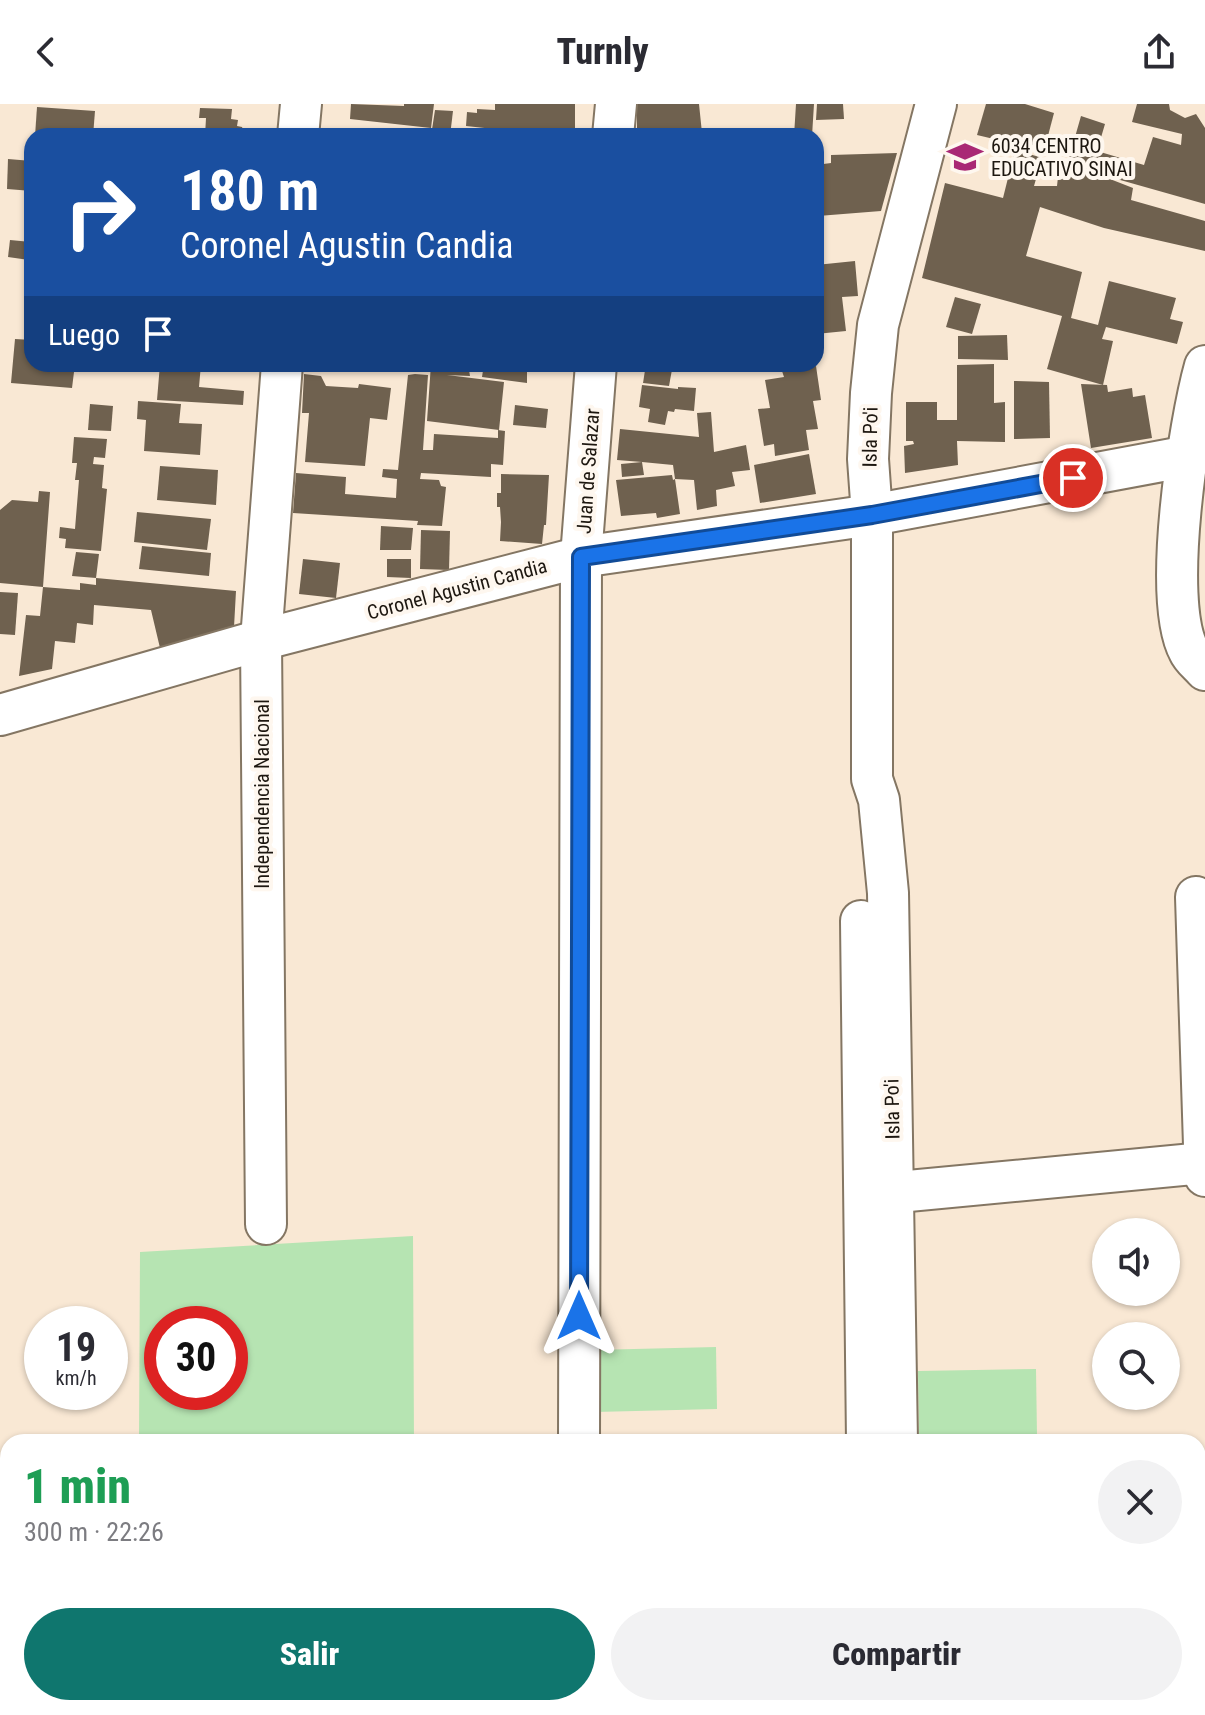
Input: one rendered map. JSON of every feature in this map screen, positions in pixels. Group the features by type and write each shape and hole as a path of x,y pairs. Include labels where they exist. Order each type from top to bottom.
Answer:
{"street":[{"path":"299,128 301,104"},
{"path":"614,128 616,104"},
{"name":"Isla Po'i","path":"867,1434 888,893 879,800 872,779 869,446 878,325 936,104"},
{"path":"1205,366 1196,454 1176,564 1179,617 1189,651 1205,670"},
{"name":"Independencia Nacional","path":"266,1224 261,640 281,372"},
{"name":"Juan de Salazar","path":"579,1434 581,557 595,372"},
{"name":"Coronel Agustin Candia","path":"0,715 261,640 581,557 872,515 1196,454"},
{"path":"1196,897 1205,1176"},
{"path":"878,1194 1204,1163"},
{"name":"Isla Po'i","path":"878,1194 896,1434"}],"green space":[{"path":"413,1236 414,1434 139,1434 140,1252"},
{"path":"716,1347 717,1409 595,1412 593,1350"},
{"path":"1036,1369 1037,1434 919,1434 918,1371"}],"building":[{"path":"351,104 434,104 431,128 350,119"},
{"path":"495,104 575,104 575,128 466,126 467,112 495,110"},
{"path":"637,104 699,104 701,128 637,128"},
{"path":"796,104 814,104 812,128 794,128"},
{"path":"817,104 843,104 844,119 816,120"},
{"path":"986,104 1025,104 1054,113 1044,151 977,135"},
{"path":"1137,104 1169,104 1170,110 1185,118 1196,114 1205,128 1205,204 1092,172 1133,188 1131,200 1205,221 1205,251 1104,228 1040,207 1026,256 1082,272 1071,318 1098,325 1109,281 1176,298 1170,319 1183,322 1177,344 1106,327 1102,339 1113,341 1103,385 1047,369 1062,316 922,278 945,183 1003,198 1015,150 1067,165 1081,116 1105,124 1097,151 1144,165 1153,137 1181,145 1182,134 1132,122","holes":["1038,172 1058,177 1057,186 1034,186"]},
{"path":"37,107 95,111 94,128 36,128"},
{"path":"200,108 232,109 231,119 238,120 237,126 242,128 205,128 206,118 199,118"},
{"path":"435,110 453,111 451,128 432,128"},
{"path":"897,153 881,211 824,216 824,164 831,163 831,155"},
{"path":"8,159 24,160 24,190 7,189"},
{"path":"10,240 24,241 24,259 8,257"},
{"path":"855,261 858,296 842,297 846,331 824,333 824,264"},
{"path":"955,297 981,304 972,334 946,327"},
{"path":"1007,335 1008,360 958,359 958,336"},
{"path":"15,339 24,340 24,372 74,372 72,388 11,383"},
{"path":"994,364 994,403 1005,402 1005,442 957,441 958,465 905,473 904,446 914,444 913,441 906,441 906,402 937,402 937,420 957,420 957,365"},
{"path":"159,372 200,372 199,387 244,391 243,405 157,400"},
{"path":"430,372 469,372 470,376 447,375 504,382 499,430 427,421"},
{"path":"483,372 527,372 527,383 482,377"},
{"path":"645,372 672,372 669,386 643,383"},
{"path":"782,372 817,372 821,400 813,401 818,429 806,430 809,450 775,456 774,444 764,446 758,409 770,408 765,380 784,377"},
{"path":"304,374 321,376 326,386 358,388 359,384 391,388 387,420 370,418 365,466 305,462 309,413 302,413"},
{"path":"408,375 428,375 423,450 433,450 434,434 498,438 498,430 505,431 503,465 491,464 491,477 421,473 420,479 439,480 441,486 446,487 442,526 417,525 418,521 293,513 296,473 346,477 345,494 396,498 397,479 382,477 383,469 398,470"},
{"path":"1014,381 1049,382 1050,438 1014,439"},
{"path":"1081,384 1107,385 1108,392 1132,388 1133,397 1145,395 1152,438 1091,448"},
{"path":"642,385 696,388 694,411 668,411 665,425 648,422 650,409 639,407"},
{"path":"138,401 181,404 179,423 202,424 200,455 144,451 146,420 137,419"},
{"path":"90,404 113,406 111,431 88,430"},
{"path":"515,405 548,409 546,428 513,425"},
{"path":"711,412 714,452 746,445 750,470 732,472 735,486 716,490 717,506 697,510 694,480 675,479 673,465 617,460 620,429 699,437 697,413"},
{"path":"74,437 107,439 105,458 94,457 93,464 104,465 102,488 107,489 101,551 65,548 66,539 59,538 60,527 75,529 79,480 75,480 77,463 72,463"},
{"path":"809,454 816,494 760,503 754,465"},
{"path":"642,462 644,475 622,477 621,464"},
{"path":"160,466 218,470 216,505 157,500"},
{"path":"501,474 549,475 542,544 500,541 497,493 501,493"},
{"path":"672,475 680,514 657,518 656,513 621,516 616,480"},
{"path":"39,491 50,492 43,587 0,583 0,510 12,500 38,502"},
{"path":"137,512 211,519 207,550 134,542"},
{"path":"381,526 413,528 411,550 380,550"},
{"path":"421,530 450,531 449,570 420,569"},
{"path":"142,546 211,553 209,576 139,569"},
{"path":"76,552 99,554 96,578 72,576"},
{"path":"303,559 340,563 336,598 299,594"},
{"path":"387,559 411,559 411,578 387,577"},
{"path":"96,578 236,591 234,627 160,648 151,610 94,605 93,625 77,623 75,643 55,641 52,669 19,676 26,615 40,616 43,587 80,590 80,583 96,585"},
{"path":"0,592 18,593 15,635 0,634"}],"place":[{"name":"6034 CENTRO EDUCATIVO SINAI","path":"965,157"}],"route":[{"path":"579,1316 581,557 872,515 1073,478"}]}
